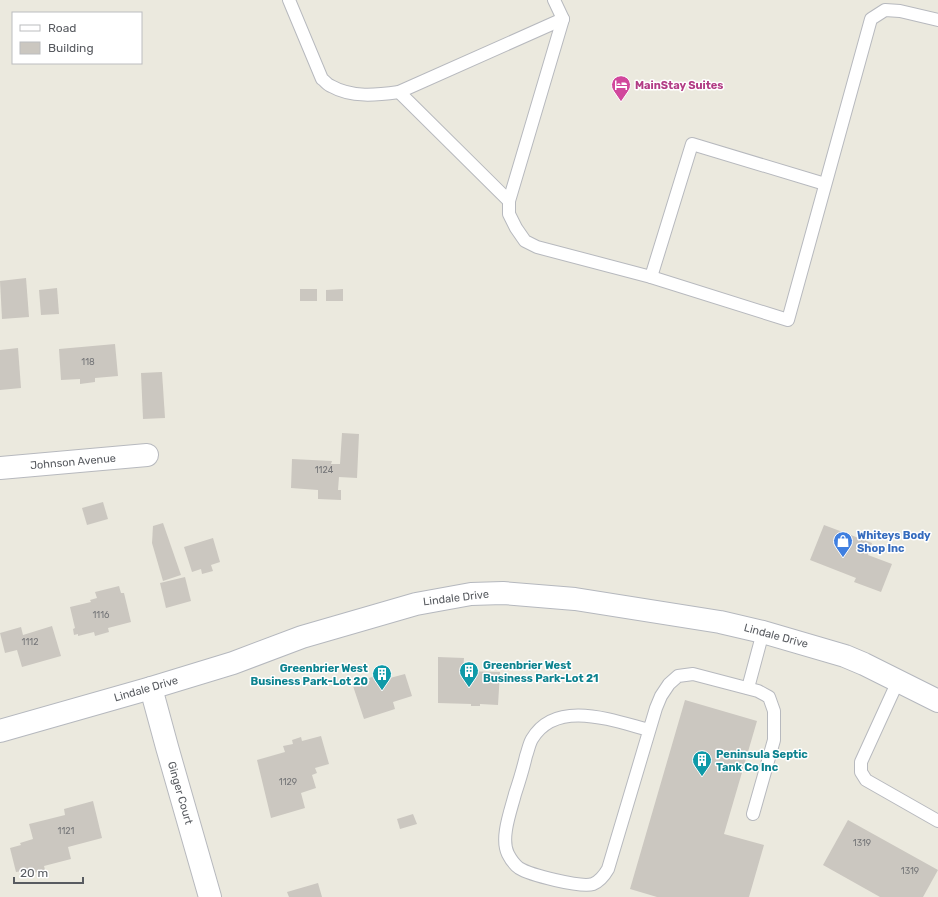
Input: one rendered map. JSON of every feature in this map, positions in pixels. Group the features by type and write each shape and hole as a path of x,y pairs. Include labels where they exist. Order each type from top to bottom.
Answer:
{"street":[{"name":"Johnson Avenue","path":"0,468 147,455"},
{"name":"Lindale Drive","path":"0,731 233,663 302,637 416,604 471,594 503,593 575,599 720,622 763,632 845,656 938,701"},
{"name":"Ginger Court","path":"151,688 210,897"}],"lane":[{"path":"289,0 322,79 331,86 349,92 375,95 399,92 562,19"},
{"path":"554,0 562,19 509,201 509,214 525,242 537,248 651,277 788,320 871,19 885,10 900,11 938,20"},
{"path":"399,92 509,201"},
{"path":"651,277 692,144 825,184"},
{"path":"748,688 763,632"},
{"path":"649,730 596,716 575,715 558,718 543,725 531,740 506,825 505,840 507,853 518,867 530,873 580,885 592,884 602,879 608,869 649,730 661,696 669,684 678,676 693,674 758,691 768,697 774,711 774,740 753,814"},
{"path":"898,681 861,762 861,772 866,780 938,821"}],"building":[{"path":"26,278 29,317 2,319 0,281"},
{"path":"57,288 59,314 41,315 39,290"},
{"path":"300,289 317,289 317,301 300,301"},
{"path":"343,289 343,301 326,301 326,290"},
{"path":"115,344 118,376 95,378 95,382 80,384 80,379 61,380 59,349"},
{"path":"18,348 21,388 0,390 0,350"},
{"path":"162,372 165,418 143,419 141,373"},
{"path":"342,433 359,434 357,478 339,477 338,490 341,490 341,500 318,499 318,490 291,488 292,459 332,461 331,464 340,464"},
{"path":"103,502 108,519 87,525 82,508"},
{"path":"163,523 181,575 163,581 152,543 153,526"},
{"name":"Whiteys Body Shop Inc","path":"824,525 872,543 868,555 892,564 881,592 854,582 856,578 810,560"},
{"path":"213,538 220,562 211,565 213,571 202,574 201,569 192,572 184,547"},
{"path":"185,577 191,601 166,608 160,583"},
{"path":"119,586 121,593 124,593 131,622 108,628 109,632 95,636 94,632 78,636 78,634 74,635 73,629 75,628 70,607 91,602 90,600 97,598 95,592"},
{"path":"52,626 61,656 22,667 17,650 5,653 0,633 21,627 23,635"},
{"name":"Greenbrier West Business Park-Lot 21","path":"438,657 464,658 463,671 500,672 498,705 480,704 480,706 471,706 471,704 438,703"},
{"name":"Greenbrier West Business Park-Lot 20","path":"384,673 386,679 405,674 412,696 393,702 395,709 364,719 353,686 370,681 369,678"},
{"name":"Peninsula Septic Tank Co Inc","path":"685,700 757,721 724,834 764,845 749,897 657,897 630,889"},
{"path":"321,736 329,764 315,768 317,773 312,775 316,788 301,793 305,808 271,818 257,760 285,752 283,746 293,744 292,740 301,737 302,741"},
{"path":"93,801 102,838 68,847 71,859 44,866 45,870 30,874 29,870 16,872 10,848 21,845 20,843 33,839 29,824 65,815 64,809"},
{"path":"413,814 417,824 400,829 397,819"},
{"path":"848,820 938,870 923,897 880,897 823,865"},
{"path":"318,883 322,897 289,897 287,892"}],"place":[{"name":"MainStay Suites","path":"621,102"},
{"name":"Whiteys Body Shop Inc","path":"843,558"},
{"name":"Greenbrier West Business Park-Lot 21","path":"469,688"},
{"name":"Greenbrier West Business Park-Lot 20","path":"382,691"},
{"name":"Peninsula Septic Tank Co Inc","path":"702,777"}]}
